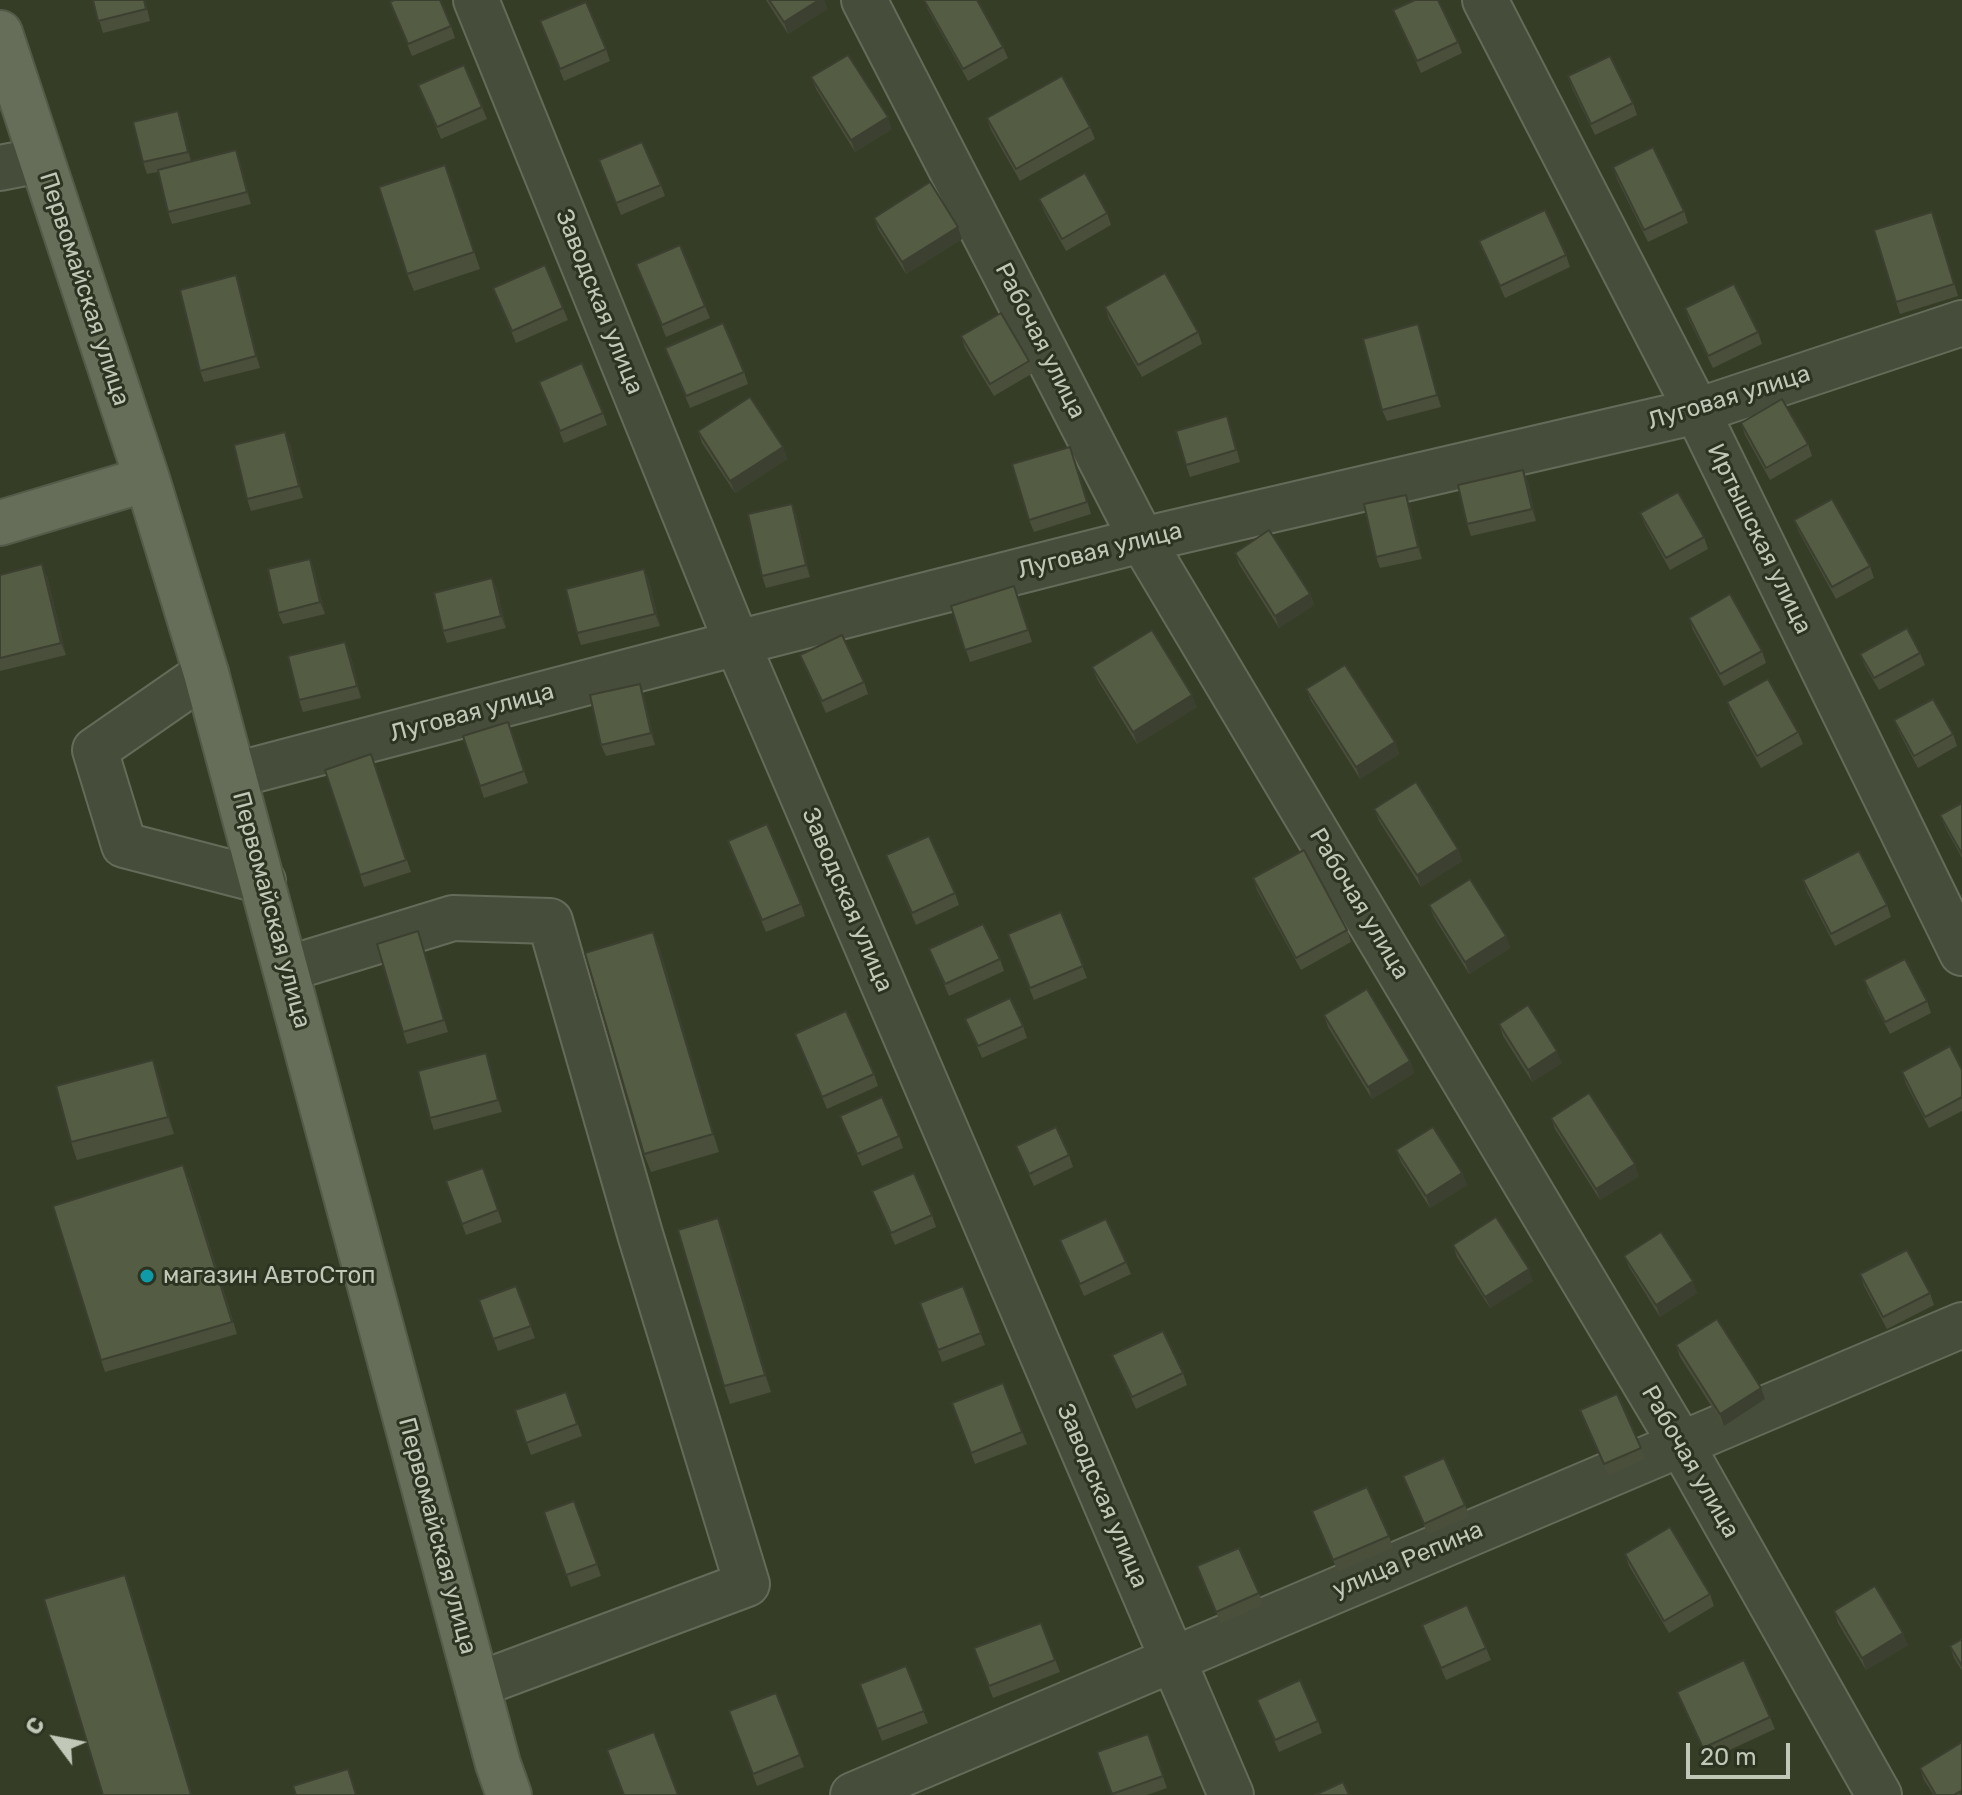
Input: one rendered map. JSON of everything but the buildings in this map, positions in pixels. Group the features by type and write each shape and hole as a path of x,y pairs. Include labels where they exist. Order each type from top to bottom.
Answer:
{"main road":[{"name":"Первомайская улица","path":"0,33 21,164 147,479 206,673 498,1764 509,1795"},
{"path":"0,523 147,479"}],"street":[{"name":"Заводская улица","path":"476,0 737,643 1231,1795"},
{"name":"Рабочая улица","path":"864,0 1142,540 1681,1444 1879,1795"},
{"name":"Иртышская улица","path":"1485,0 1697,411 1962,953"},
{"name":"Луговая улица","path":"235,775 1142,540 1697,411 1962,323"},
{"path":"206,673 95,750 124,845 263,881"},
{"path":"287,969 453,918 550,921 636,1219 747,1584 477,1685"},
{"name":"улица Репина","path":"853,1795 1962,1325"}],"place":[{"name":"магазин АвтоСтоп","path":"147,1276"}]}
